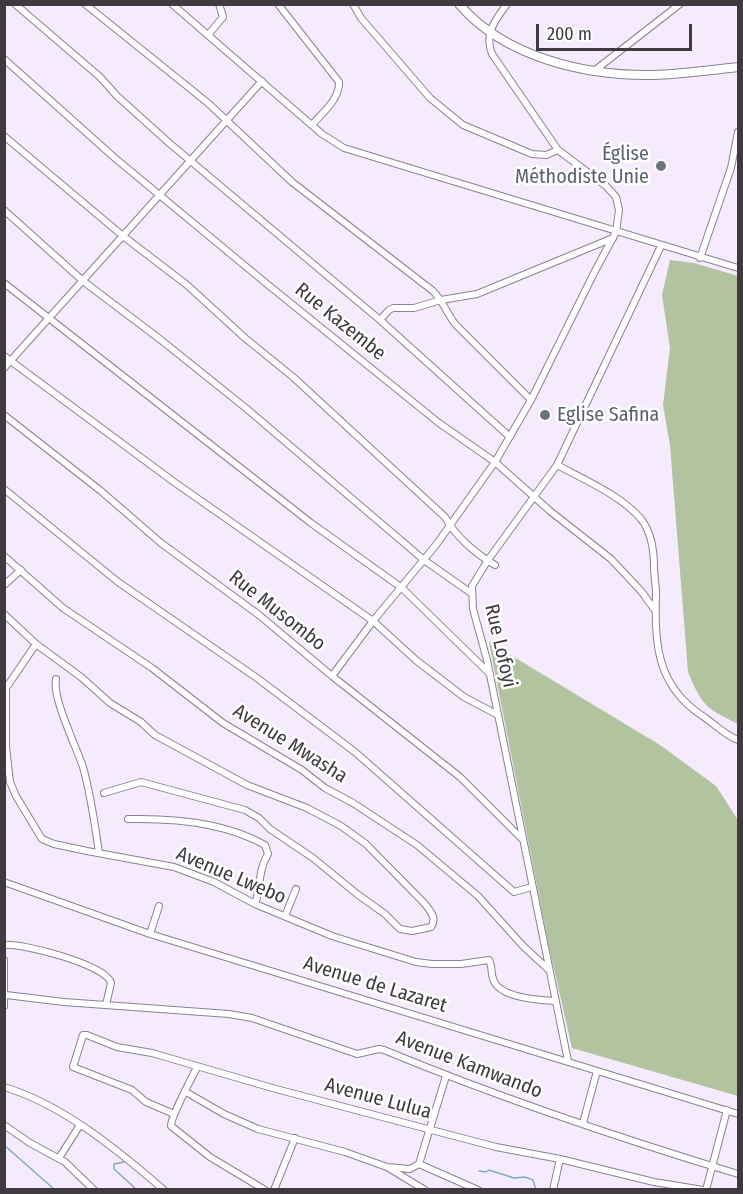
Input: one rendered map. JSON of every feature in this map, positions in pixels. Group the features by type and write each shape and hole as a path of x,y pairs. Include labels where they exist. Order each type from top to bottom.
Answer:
{"main road":[{"path":"459,4 473,20 524,51 559,63 594,71 653,75 738,67"}],"street":[{"path":"15,4 100,77 117,96 190,160 380,321 510,437"},
{"path":"85,4 208,104 287,178 426,285 441,300 456,325 531,400"},
{"path":"172,4 332,142 344,148 558,212 614,235 738,268"},
{"path":"208,35 222,19 223,13 219,4"},
{"path":"278,4 339,82 338,92 312,125"},
{"path":"353,4 361,18 430,98 463,125 532,154 546,155 558,150"},
{"path":"332,676 450,526 495,462 531,400 614,235 619,210 616,197 606,186 558,150 492,54 489,46 489,31 507,4"},
{"path":"594,71 680,4"},
{"name":"Rue Kazembe","path":"4,59 159,194 363,363 439,423 495,462 533,497 611,559 641,591 654,609"},
{"path":"4,368 262,81"},
{"path":"700,258 731,168 738,132"},
{"path":"4,136 123,236 187,285 245,338 293,377 445,517 450,526 495,564"},
{"path":"4,210 83,281 162,340 247,409 424,560 471,593"},
{"path":"380,321 393,308 414,308 486,291 614,235"},
{"name":"Rue Lofoyi","path":"568,1061 490,674 471,593 474,582 488,560 557,465 661,246"},
{"path":"4,283 311,523 402,588 490,674"},
{"path":"4,356 174,482 373,621 417,661 464,697 498,715"},
{"name":"Rue Musombo","path":"4,415 101,490 162,543 259,615 460,777 522,840"},
{"path":"557,465 608,492 641,520 652,542 655,555 654,609 659,657 669,682 693,710 728,736 738,740"},
{"path":"4,489 118,582 257,678 355,753 514,892 532,887"},
{"name":"Avenue Mwasha","path":"4,556 63,608 152,668 223,723 302,770 319,784 353,802 417,845 478,896 523,946 548,969"},
{"path":"4,585 21,570"},
{"path":"4,614 36,644 81,677 110,703 141,722 155,735 247,785 332,820 366,844 425,904 434,919 431,927 404,931 313,858 245,810 141,782 104,793"},
{"name":"Avenue Lwebo","path":"36,644 6,692 6,747 10,782 42,839 54,844 174,867 214,882 255,904 359,946 416,962 461,964 489,960 493,978 498,987 522,997 555,1001"},
{"path":"56,679 57,694 93,803 99,853"},
{"path":"128,819 186,822 224,829 237,832 266,845 268,854 261,868 255,904"},
{"name":"Avenue de Lazaret","path":"4,882 150,934 738,1114"},
{"path":"285,916 296,889"},
{"path":"150,934 159,906"},
{"path":"4,945 17,945 76,960 108,977 111,983 106,1005"},
{"path":"4,960 6,995 4,1006"},
{"name":"Avenue Kamwando","path":"6,995 242,1015 357,1054 378,1049 384,1050 446,1076 536,1109 738,1174"},
{"name":"Avenue Lulua","path":"174,1114 146,1102 132,1089 74,1068 72,1063 84,1035 117,1047 152,1053 429,1130 654,1182 704,1190"},
{"path":"197,1066 170,1124 219,1163 265,1190"},
{"path":"583,1123 597,1071"},
{"path":"387,1167 410,1169 419,1164 446,1076"},
{"path":"4,1087 38,1101 80,1125 117,1150 164,1190"},
{"path":"186,1092 250,1126 354,1154 387,1167 424,1190"},
{"path":"704,1190 727,1110"},
{"path":"4,1125 30,1143 59,1158 94,1190"},
{"path":"59,1158 80,1125"},
{"path":"274,1190 295,1138"},
{"path":"553,1190 560,1159"},
{"path":"419,1164 462,1186 478,1190"}],"green space":[{"path":"670,260 694,263 738,276 738,724 706,705 688,672 670,445 663,405 670,348 662,295"},
{"path":"489,642 660,745 716,786 738,820 738,1096 572,1048 549,947"}],"waterway":[{"path":"95,1132 103,1137"},
{"path":"4,1145 55,1190"},
{"path":"119,1149 127,1155"},
{"path":"124,1162 114,1164 114,1169 137,1190"},
{"path":"479,1171 489,1170 514,1178 525,1177 533,1180 536,1190"}],"place":[{"name":"Église Méthodiste Unie","path":"661,166"},
{"name":"Eglise Safina","path":"545,415"}]}
